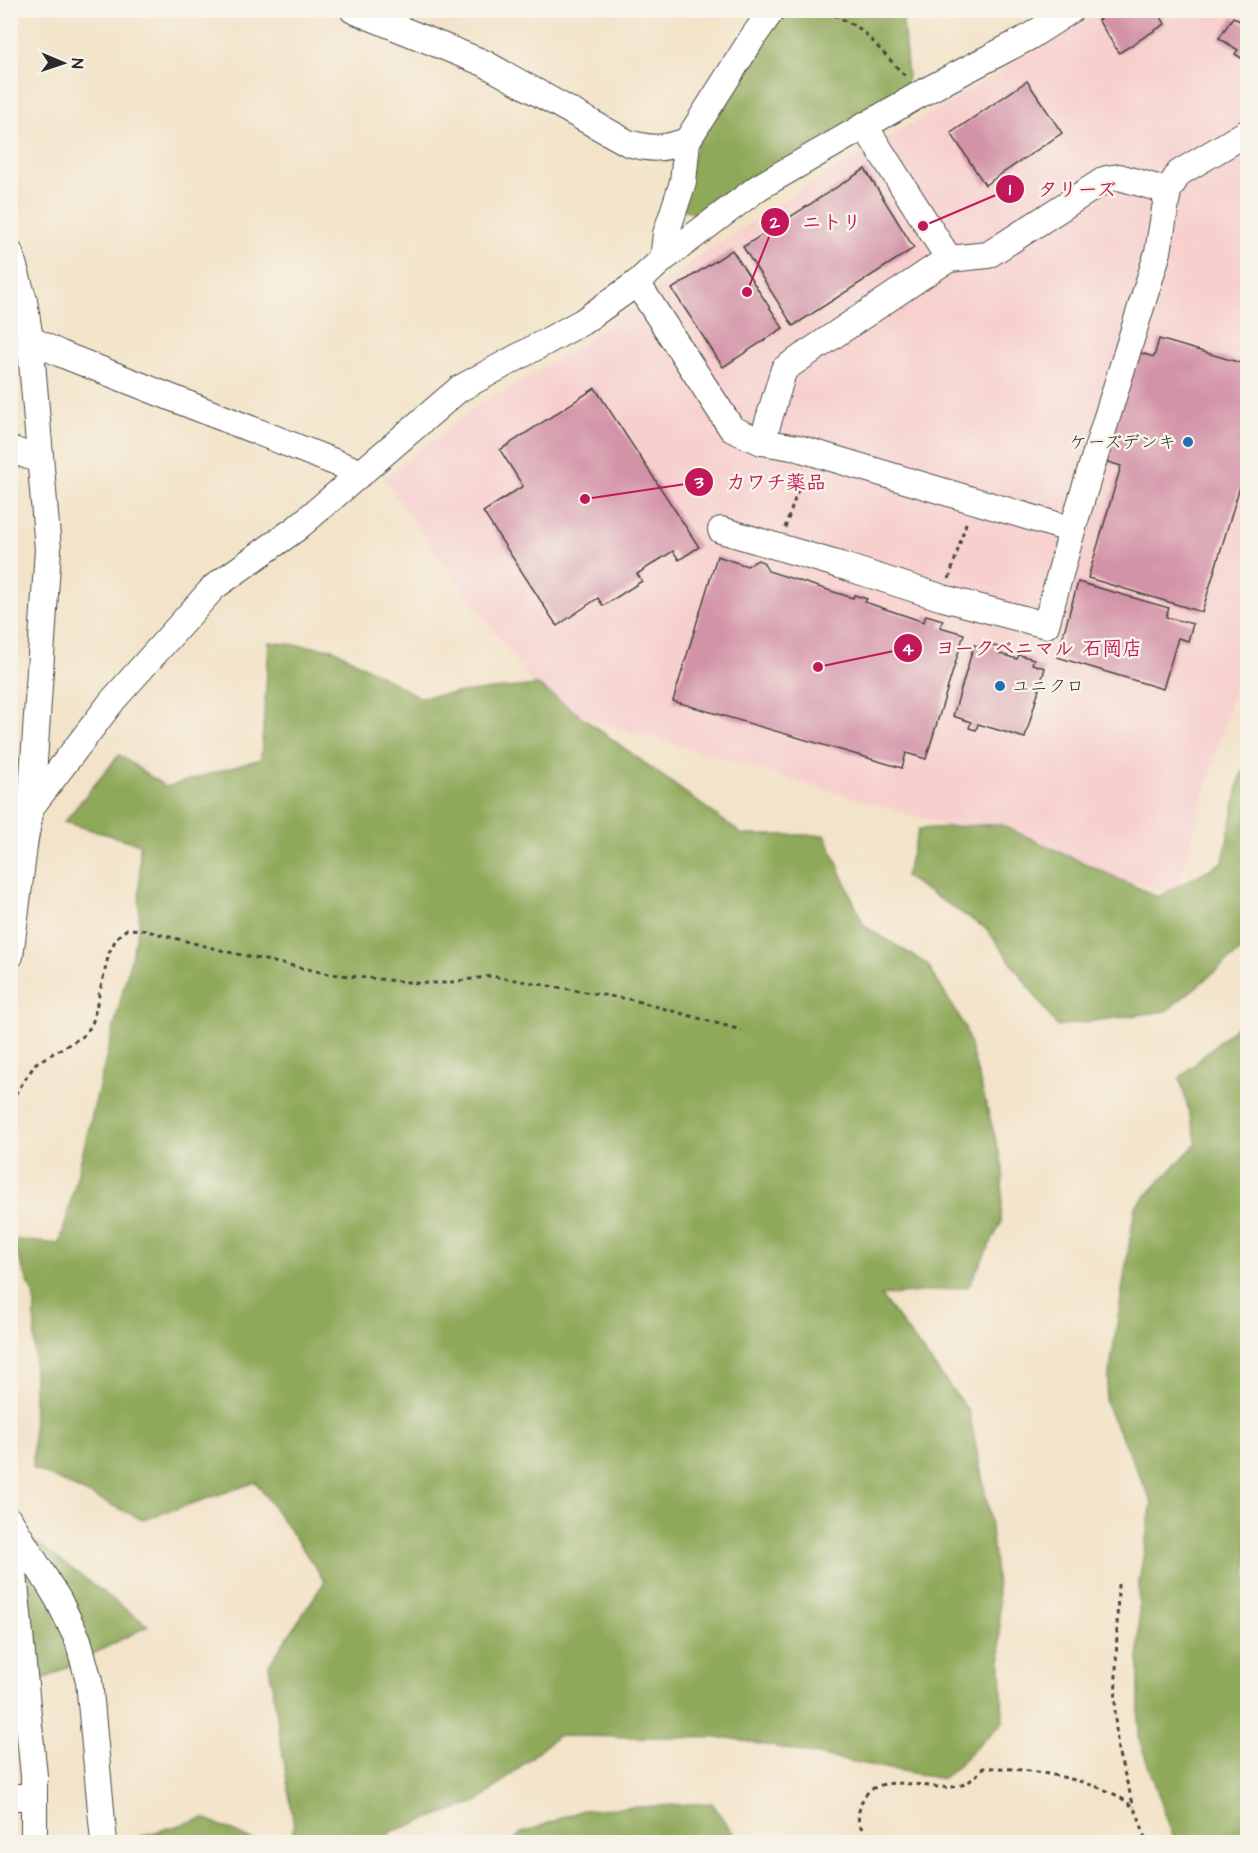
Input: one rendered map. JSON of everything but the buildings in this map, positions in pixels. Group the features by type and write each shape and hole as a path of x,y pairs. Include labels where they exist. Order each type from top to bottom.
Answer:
{"street":[{"path":"353,10 484,63 628,143 647,149 666,148 687,141"},
{"path":"663,259 666,234 683,182 687,141 772,10"},
{"path":"10,956 18,836 31,807 113,700 214,587 297,528 459,390 582,322 637,283 663,259 759,187 864,125 1029,37 1071,10"},
{"path":"864,125 949,259"},
{"path":"721,530 943,598 1046,625 1073,527 1158,252 1168,191 1179,174 1248,132"},
{"path":"762,441 784,369 934,268 949,259 988,255 1106,179 1119,177 1168,191"},
{"path":"10,253 24,301 30,339 48,549 31,807"},
{"path":"637,283 732,429 762,441 810,452 1066,528 1073,527"},
{"path":"30,339 61,354 362,473"},
{"path":"10,449 39,460"},
{"path":"10,1521 58,1599 78,1640 90,1681 104,1842"},
{"path":"10,1533 34,1776 22,1797 34,1842"}],"path":[{"path":"826,10 862,30 922,93"},
{"path":"778,548 810,452"},
{"path":"943,598 974,500"},
{"path":"10,1102 36,1063 82,1036 92,1025 109,954 117,937 127,929 143,930 228,952 330,974 417,983 446,983 491,976 633,1000 741,1030"},
{"path":"1118,1584 1115,1718 1118,1751 1146,1842"},
{"path":"875,1842 860,1828 858,1814 861,1801 872,1789 887,1782 953,1787 970,1783 983,1768 1002,1767 1049,1773 1118,1795 1135,1809"}],"shaded area":[{"path":"1238,10 1247,17 1247,645 1176,894 549,707 383,479 471,410 583,343 703,254 791,195 1101,11"}],"green space":[{"path":"778,11 902,11 908,78 902,91 699,216 681,208 702,121"},
{"path":"269,642 333,649 419,697 538,685 743,835 825,835 864,926 927,964 965,1027 1003,1167 1001,1223 968,1287 881,1296 969,1412 990,1517 999,1606 1003,1722 943,1779 729,1738 557,1736 479,1801 390,1832 387,1842 291,1842 294,1826 269,1665 325,1581 256,1482 143,1520 33,1468 35,1299 11,1239 60,1244 139,926 140,844 64,822 119,755 166,787 261,759"},
{"path":"1247,766 1247,946 1166,1011 1057,1026 987,929 905,877 919,829 999,824 1158,897 1223,862 1240,777"},
{"path":"1247,1016 1247,1841 1175,1842 1139,1739 1139,1582 1152,1502 1105,1402 1135,1207 1197,1143 1180,1078"},
{"path":"10,1523 148,1626 11,1696 10,1696"},
{"path":"712,1803 739,1842 513,1842 520,1834 583,1810"},
{"path":"204,1818 256,1842 142,1842 141,1836"}],"place":[{"name":"タリーズ","path":"923,226"},
{"name":"ニトリ","path":"747,292"},
{"name":"ケーズデンキ","path":"1188,442"},
{"name":"カワチ薬品","path":"585,499"},
{"name":"ヨークベニマル 石岡店","path":"818,667"},
{"name":"ユニクロ","path":"1000,686"}]}
